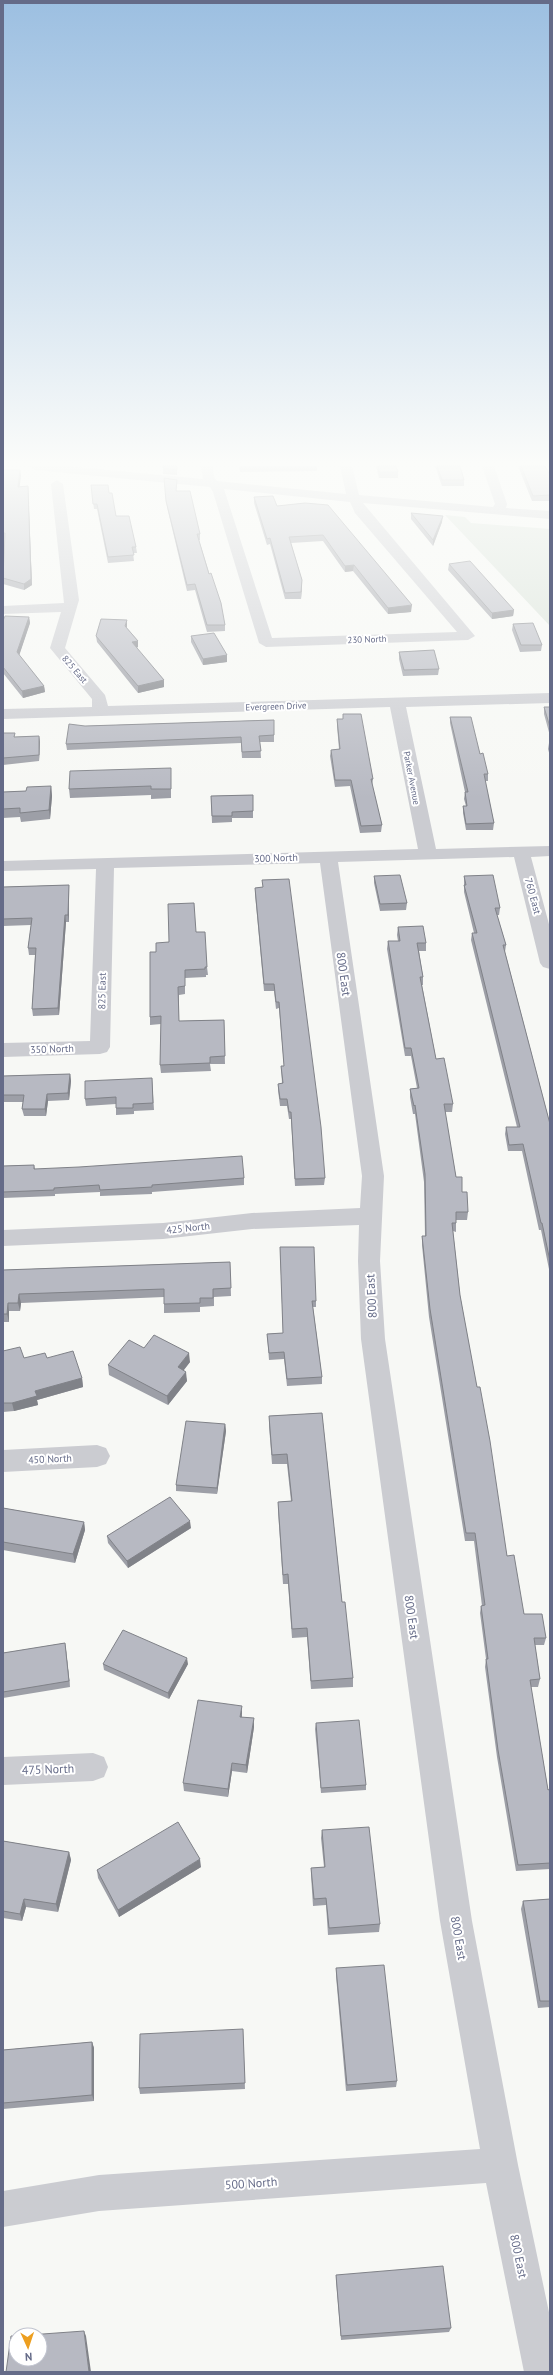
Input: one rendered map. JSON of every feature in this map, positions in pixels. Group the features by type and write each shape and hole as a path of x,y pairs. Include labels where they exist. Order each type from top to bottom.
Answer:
{"street":[{"name":"825 East","path":"70,577 72,595 70,607 57,648 100,698 100,711"},
{"name":"230 North","path":"246,577 266,643 468,636 417,577"},
{"path":"3,610 70,607"},
{"name":"Evergreen Drive","path":"3,714 550,698"},
{"name":"Parker Avenue","path":"397,702 428,854"},
{"name":"300 North","path":"3,866 550,851"},
{"name":"760 East","path":"521,852 550,963"},
{"name":"800 East","path":"328,857 373,1176 369,1261 373,1339 456,1921 500,2165 543,2372"},
{"name":"825 East","path":"100,1047 105,863"},
{"name":"350 North","path":"3,1050 100,1047"},
{"name":"425 North","path":"3,1238 163,1231 252,1221 372,1216"},
{"name":"450 North","path":"3,1461 97,1456"},
{"name":"475 North","path":"3,1771 92,1767"},
{"name":"500 North","path":"3,2209 41,2201 99,2194 500,2165"}],"shaded area":[{"path":"503,577 550,577 550,626"}],"building":[{"path":"31,577 31,579 24,584 3,578"},
{"path":"185,577 212,577 221,603 225,625 207,625 195,584 187,585"},
{"path":"281,577 301,577 301,592 285,593"},
{"path":"363,577 388,577 412,605 388,608"},
{"path":"460,577 484,577 514,610 492,613"},
{"path":"5,616 29,617 17,652 44,686 22,691 3,667 3,621"},
{"path":"101,619 127,620 125,626 138,641 132,642 164,680 138,686 96,636"},
{"path":"533,623 542,645 521,645 513,624"},
{"path":"214,633 227,655 203,659 191,636"},
{"path":"434,650 439,669 404,670 399,652"},
{"path":"544,707 550,707 550,727"},
{"path":"343,714 361,714 373,779 371,779 382,825 361,826 351,780 335,780 331,750 340,749 337,719 343,719"},
{"path":"450,717 471,717 480,754 483,753 488,774 484,774 494,823 466,824 463,806 467,806 465,792 468,792"},
{"path":"274,720 274,735 259,736 261,751 242,752 241,737 66,744 69,724 85,726"},
{"path":"3,733 15,733 14,737 39,736 39,755 3,758"},
{"path":"171,768 171,789 151,789 151,786 69,789 70,771"},
{"path":"51,786 49,810 20,813 20,808 3,809 3,792 26,791 27,787"},
{"path":"253,795 253,811 232,812 232,816 212,816 211,796"},
{"path":"400,875 407,903 380,904 374,876"},
{"path":"493,875 500,908 495,908 506,945 503,945 550,1124 550,1261 523,1144 509,1145 506,1127 520,1127 472,933 477,933 464,885 466,885 464,876"},
{"path":"289,879 321,1127 325,1178 295,1179 291,1112 289,1112 287,1099 280,1099 278,1084 283,1083 281,1066 284,1066 279,1002 276,1002 274,984 264,984 255,888 263,887 262,880"},
{"path":"69,885 68,915 65,915 58,1008 32,1009 36,948 28,948 32,918 3,919 3,887"},
{"path":"194,903 196,932 205,932 207,967 205,967 205,969 185,970 185,986 178,987 179,1021 224,1020 225,1056 210,1057 210,1063 160,1065 161,1016 150,1017 150,952 156,952 156,943 169,942 168,904"},
{"path":"423,926 426,943 417,943 423,977 420,977 436,1059 444,1058 453,1104 444,1104 456,1177 462,1177 462,1192 467,1192 468,1212 456,1212 456,1223 452,1223 460,1295 477,1387 480,1387 490,1441 507,1556 514,1555 524,1614 542,1614 546,1638 534,1638 540,1679 530,1680 548,1790 550,1789 550,1863 518,1865 498,1750 486,1659 488,1659 481,1606 485,1605 475,1533 466,1533 430,1309 422,1236 426,1236 425,1174 415,1105 414,1106 410,1089 419,1088 411,1048 405,1048 388,941 400,941 398,927"},
{"path":"70,1074 68,1093 47,1094 45,1109 22,1109 24,1095 3,1095 3,1076"},
{"path":"152,1078 153,1103 133,1104 133,1108 116,1108 116,1097 85,1099 85,1081"},
{"path":"242,1156 244,1178 152,1185 152,1187 100,1190 99,1185 54,1188 54,1190 3,1192 3,1166 34,1165 34,1169"},
{"path":"280,1247 314,1247 316,1301 312,1301 322,1377 287,1379 284,1352 269,1353 267,1334 283,1333"},
{"path":"230,1262 231,1288 213,1289 213,1298 200,1298 200,1303 164,1304 164,1289 19,1294 18,1303 8,1303 7,1314 3,1314 3,1270"},
{"path":"154,1335 189,1353 178,1367 186,1372 167,1396 108,1365 129,1340 144,1348"},
{"path":"20,1347 24,1358 45,1353 47,1358 73,1351 82,1378 35,1391 37,1396 12,1403 3,1403 3,1351"},
{"path":"322,1413 342,1602 345,1602 353,1678 311,1681 307,1628 292,1629 288,1574 283,1575 278,1502 292,1501 287,1454 272,1455 269,1416"},
{"path":"186,1421 225,1424 217,1488 176,1485"},
{"path":"170,1497 190,1521 127,1561 107,1536"},
{"path":"3,1508 84,1522 73,1554 3,1542"},
{"path":"123,1630 187,1658 168,1693 103,1664"},
{"path":"65,1643 69,1681 3,1692 3,1653"},
{"path":"198,1700 242,1706 240,1717 254,1718 246,1765 232,1763 228,1789 183,1783"},
{"path":"359,1720 366,1785 321,1788 316,1723"},
{"path":"178,1822 200,1859 118,1910 97,1870"},
{"path":"369,1827 380,1924 329,1928 326,1898 314,1899 311,1868 325,1867 322,1830"},
{"path":"3,1841 69,1852 56,1904 24,1899 20,1914 3,1911"},
{"path":"550,1899 550,2001 540,2001 523,1901"},
{"path":"384,1965 397,2081 347,2085 336,1968"},
{"path":"243,2029 245,2083 139,2088 140,2034"},
{"path":"92,2042 92,2095 3,2103 3,2050"},
{"path":"443,2266 451,2328 341,2336 336,2275"},
{"path":"84,2331 89,2372 6,2372 8,2358 8,2367 48,2367 48,2334"}]}
